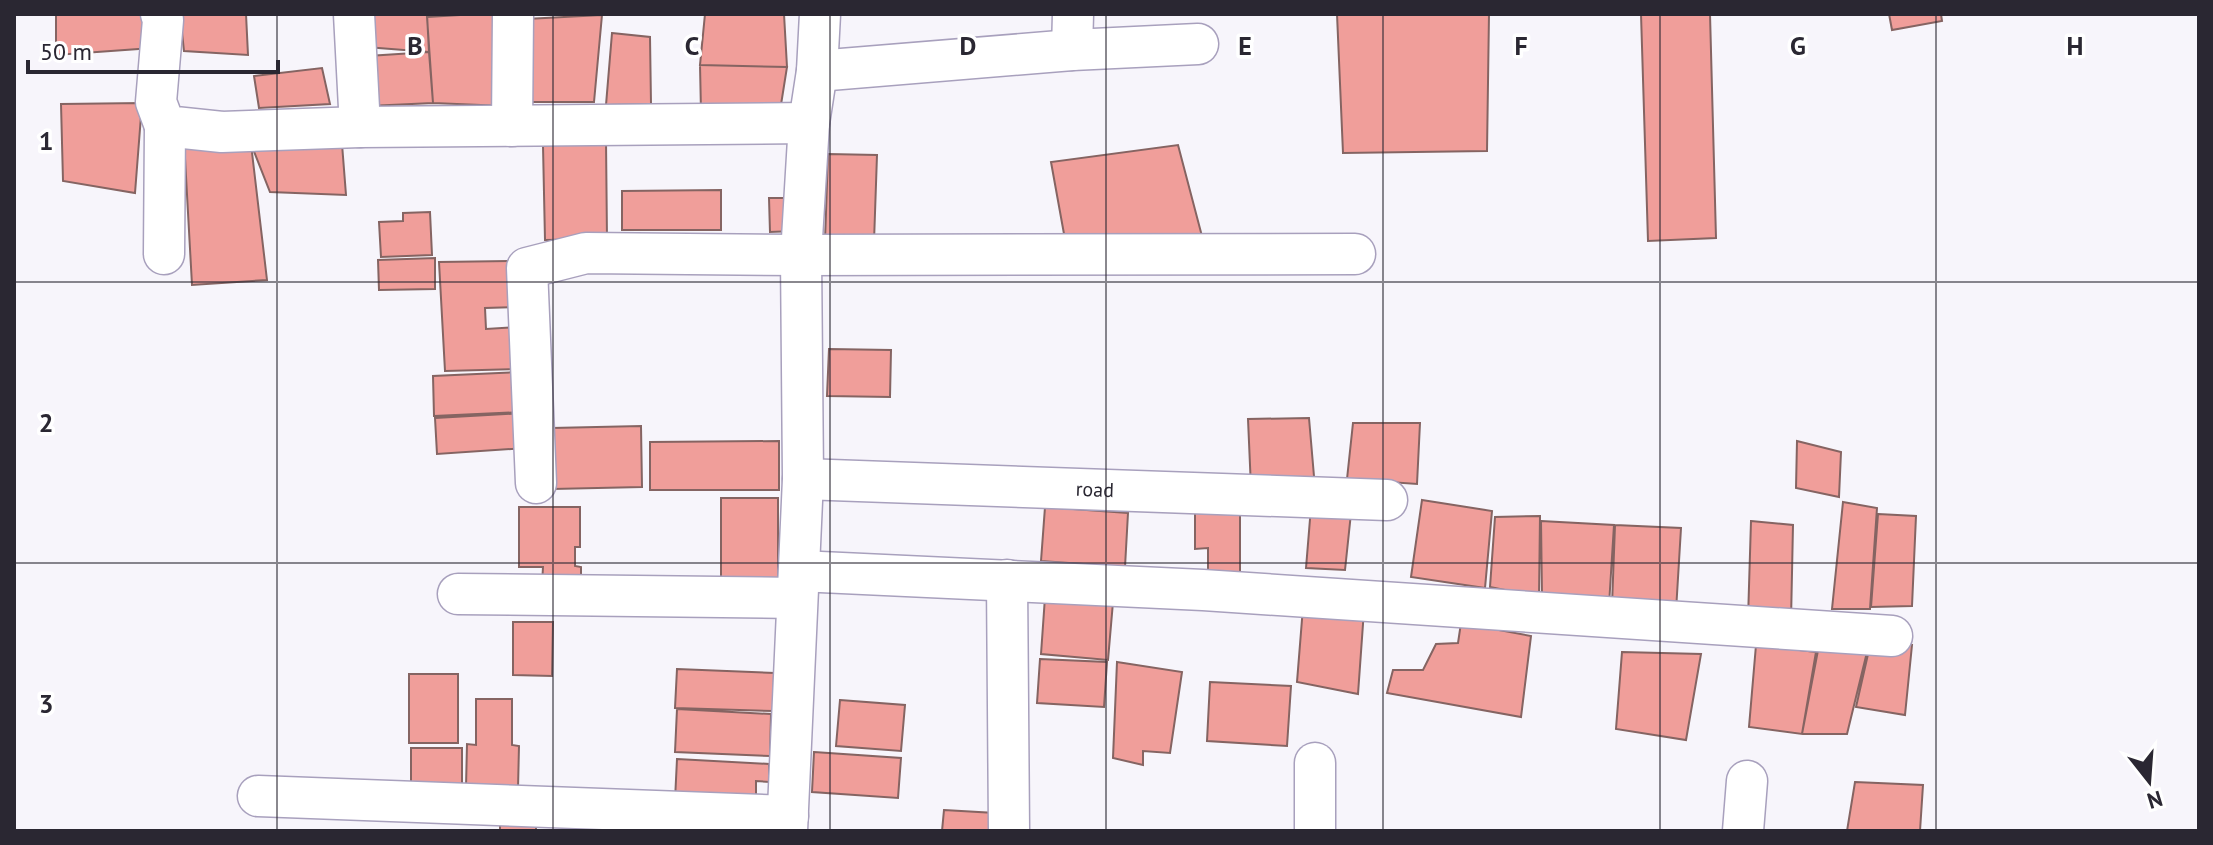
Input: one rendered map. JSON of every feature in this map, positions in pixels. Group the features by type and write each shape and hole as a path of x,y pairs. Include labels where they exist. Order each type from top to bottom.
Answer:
{"street":[{"path":"161,14 156,102 165,126 164,254"},
{"path":"354,14 360,127"},
{"path":"512,126 513,14"},
{"path":"258,796 788,824 803,479 801,255 820,14"},
{"path":"817,71 1073,32 1198,44"},
{"path":"165,126 222,132 360,127 809,123"},
{"path":"536,483 527,268 586,253 1355,254"},
{"name":"road","path":"803,479 1387,500"},
{"path":"1007,580 1009,831"},
{"path":"458,594 1007,580 1892,636"},
{"path":"1315,763 1315,831"},
{"path":"1743,831 1747,781"}],"building":[{"path":"56,14 154,14 152,48 56,55"},
{"path":"180,14 246,14 248,55 184,51"},
{"path":"365,14 427,14 429,52 366,47"},
{"path":"507,14 505,106 433,103 427,17"},
{"path":"705,14 784,14 787,67 700,65"},
{"path":"1337,14 1489,14 1487,151 1343,153"},
{"path":"1641,14 1710,14 1716,238 1648,241"},
{"path":"1889,14 1941,14 1942,21 1892,30"},
{"path":"602,15 594,102 526,102 526,19"},
{"path":"612,33 650,37 651,104 606,105"},
{"path":"429,52 433,103 368,106 368,56"},
{"path":"700,65 787,67 780,111 701,112"},
{"path":"322,68 330,104 259,108 254,76"},
{"path":"142,103 135,193 63,181 61,104"},
{"path":"184,140 251,144 267,280 192,285"},
{"path":"606,140 607,239 545,240 543,146"},
{"path":"251,144 342,144 346,195 270,192"},
{"path":"1178,145 1203,240 1066,245 1051,162"},
{"path":"828,154 877,155 874,242 825,241"},
{"path":"721,190 721,230 622,230 622,191"},
{"path":"769,198 794,198 795,231 770,232"},
{"path":"430,212 432,255 381,257 379,222 403,221 403,213"},
{"path":"435,258 435,289 379,290 378,260"},
{"path":"513,261 517,307 485,308 486,329 516,327 519,369 445,371 439,262"},
{"path":"829,349 891,350 890,397 827,396"},
{"path":"521,372 523,412 434,416 433,376"},
{"path":"524,413 526,448 437,454 435,418"},
{"path":"1309,418 1315,488 1251,488 1248,419"},
{"path":"1353,423 1420,423 1417,484 1347,479"},
{"path":"641,426 642,487 553,489 552,428"},
{"path":"779,441 779,490 650,490 650,442"},
{"path":"1797,441 1841,452 1839,497 1796,488"},
{"path":"721,498 778,498 778,583 721,583"},
{"path":"1422,500 1492,511 1485,588 1411,577"},
{"path":"1843,502 1877,508 1870,609 1832,609"},
{"path":"519,507 580,507 580,547 575,547 575,566 581,567 581,585 542,584 543,567 519,567"},
{"path":"1045,507 1128,513 1125,567 1041,561"},
{"path":"1240,507 1240,580 1208,580 1208,548 1195,549 1195,509"},
{"path":"1311,507 1351,513 1345,570 1306,568"},
{"path":"1878,514 1916,516 1912,606 1871,607"},
{"path":"1540,516 1539,597 1490,587 1495,517"},
{"path":"1541,521 1614,525 1609,605 1542,597"},
{"path":"1751,521 1793,525 1791,621 1748,619"},
{"path":"1615,525 1681,528 1676,611 1612,605"},
{"path":"1045,597 1113,602 1108,660 1041,654"},
{"path":"1303,607 1364,610 1358,694 1297,682"},
{"path":"513,622 553,622 552,676 513,675"},
{"path":"1461,623 1531,636 1521,717 1387,693 1393,670 1423,670 1436,644 1458,643"},
{"path":"1871,641 1912,645 1905,715 1856,707"},
{"path":"1756,645 1816,652 1802,734 1749,727"},
{"path":"1819,645 1868,648 1847,734 1802,734"},
{"path":"1622,652 1701,654 1686,740 1616,729"},
{"path":"1040,659 1107,662 1104,707 1037,703"},
{"path":"1117,662 1182,672 1170,753 1143,751 1143,765 1113,758"},
{"path":"677,669 774,673 773,711 675,708"},
{"path":"409,674 458,674 458,743 409,743"},
{"path":"1210,682 1291,686 1287,746 1207,741"},
{"path":"476,699 512,699 512,745 519,746 518,789 466,787 467,744 476,745"},
{"path":"840,700 905,705 901,751 836,746"},
{"path":"677,709 771,714 770,756 675,752"},
{"path":"411,748 462,748 462,788 411,788"},
{"path":"814,752 901,758 898,798 812,792"},
{"path":"677,759 769,764 769,782 756,781 756,802 675,800"},
{"path":"1855,782 1923,785 1920,831 1847,831"},
{"path":"944,810 995,813 994,831 942,831"},
{"path":"500,823 536,824 536,831 500,831"}]}
